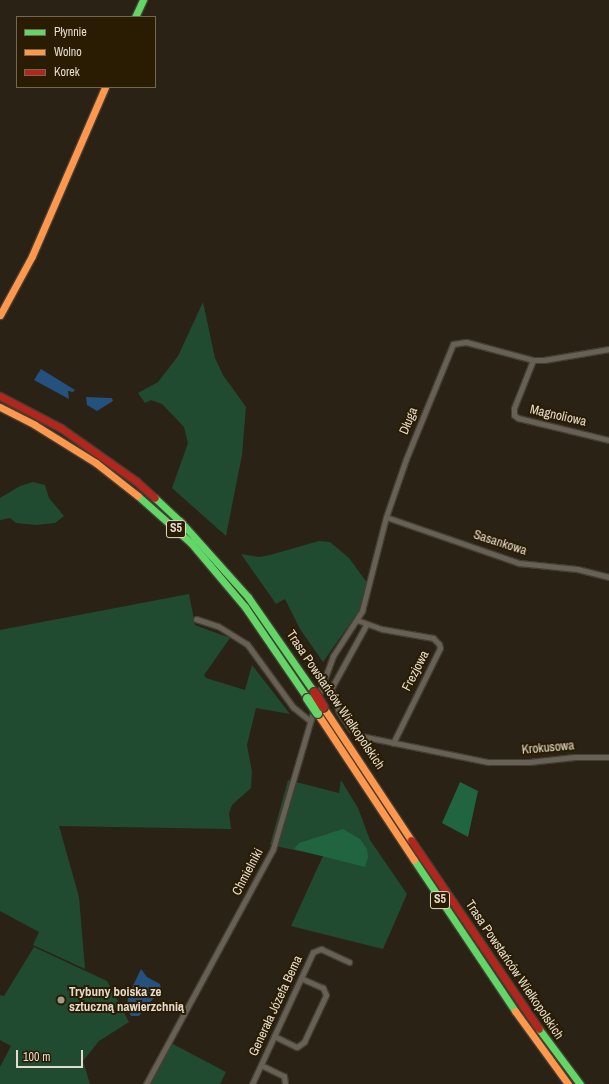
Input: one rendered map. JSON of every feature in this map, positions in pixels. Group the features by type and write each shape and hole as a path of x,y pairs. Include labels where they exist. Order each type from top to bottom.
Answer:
{"main road":[{"path":"135,16 143,0"},
{"path":"2,311 35,249 105,88"},
{"name":"Trasa Powstańców Wielkopolskich","path":"0,396 61,428 136,481 180,521 248,597 506,999 568,1084"},
{"name":"Trasa Powstańców Wielkopolskich","path":"0,407 35,425 96,463 152,507 191,543 245,607 311,695"},
{"name":"Trasa Powstańców Wielkopolskich","path":"320,710 517,999 580,1084"}],"street":[{"name":"Długa","path":"333,656 357,620 367,597 386,517 406,459 447,353 453,344 466,342 533,360 544,360 609,349"},
{"name":"Magnoliowa","path":"533,360 514,408 514,415 518,418 609,440"},
{"name":"Sasankowa","path":"386,517 519,563 577,569 609,577"},
{"path":"196,620 218,626 247,644 293,707 310,721"},
{"name":"Frezjowa","path":"357,620 366,625 432,638 440,648 393,743"},
{"name":"Krokusowa","path":"366,625 331,689 333,701 351,729 362,736 488,762 530,762 575,756 609,756"},
{"name":"Chmielniki","path":"146,1084 272,849 310,721 333,656"},
{"name":"Generała Józefa Bema","path":"252,1084 316,949 321,949 349,962"},
{"path":"274,1036 297,1047 304,1042 326,995 322,988 301,978"},
{"path":"261,1065 284,1076 285,1084"}],"green space":[{"path":"203,302 215,358 223,375 246,407 242,455 226,536 172,488 188,443 184,427 162,404 151,400 145,403 138,393 158,382 178,356"},
{"path":"33,482 45,485 49,498 64,516 55,523 36,525 16,523 10,518 0,520 0,498 20,486"},
{"path":"319,541 330,542 349,558 368,584 359,611 323,662 300,629 285,599 276,604 241,554 259,557"},
{"path":"189,594 195,625 230,638 204,675 206,678 245,690 252,665 290,714 256,708 247,745 252,772 251,788 232,805 229,813 231,829 59,826 79,897 85,969 33,945 39,932 0,911 0,630"},
{"path":"288,780 339,793 341,780 358,808 370,840 407,894 383,949 291,926 323,856 270,845"},
{"path":"460,782 478,791 468,837 442,823"},
{"path":"343,829 360,839 367,849 368,857 365,867 294,849 299,843"},
{"path":"34,947 107,981 129,1022 99,1041 83,1061 90,1084 0,1084 0,1067 11,1046 0,1040 0,995 4,996"},
{"path":"171,1043 226,1072 220,1084 150,1084"}],"water":[{"path":"41,369 75,390 73,392 68,391 69,399 34,380"},
{"path":"86,397 112,398 113,401 97,411 87,405"},
{"path":"141,969 147,977 160,984 161,989 139,1016 131,1016 127,1008 128,996"}],"traffic: fast":[{"path":"135,16 143,0"},
{"path":"138,496 191,543 245,607 307,698"},
{"path":"155,498 180,521 248,597 314,692"},
{"path":"307,698 317,713"},
{"path":"414,860 515,1011"},
{"path":"539,1029 580,1084"}],"traffic: slow":[{"path":"0,315 32,256 105,88"},
{"path":"0,407 35,425 96,463 138,496"},
{"path":"323,707 411,840"},
{"path":"317,713 414,860"},
{"path":"515,1011 568,1084"}],"traffic: jam":[{"path":"0,396 61,428 136,481 155,498"},
{"path":"314,692 323,707"},
{"path":"411,840 539,1029"}],"place":[{"name":"Trybuny boiska ze sztuczną nawierzchnią","path":"61,1000"}]}
